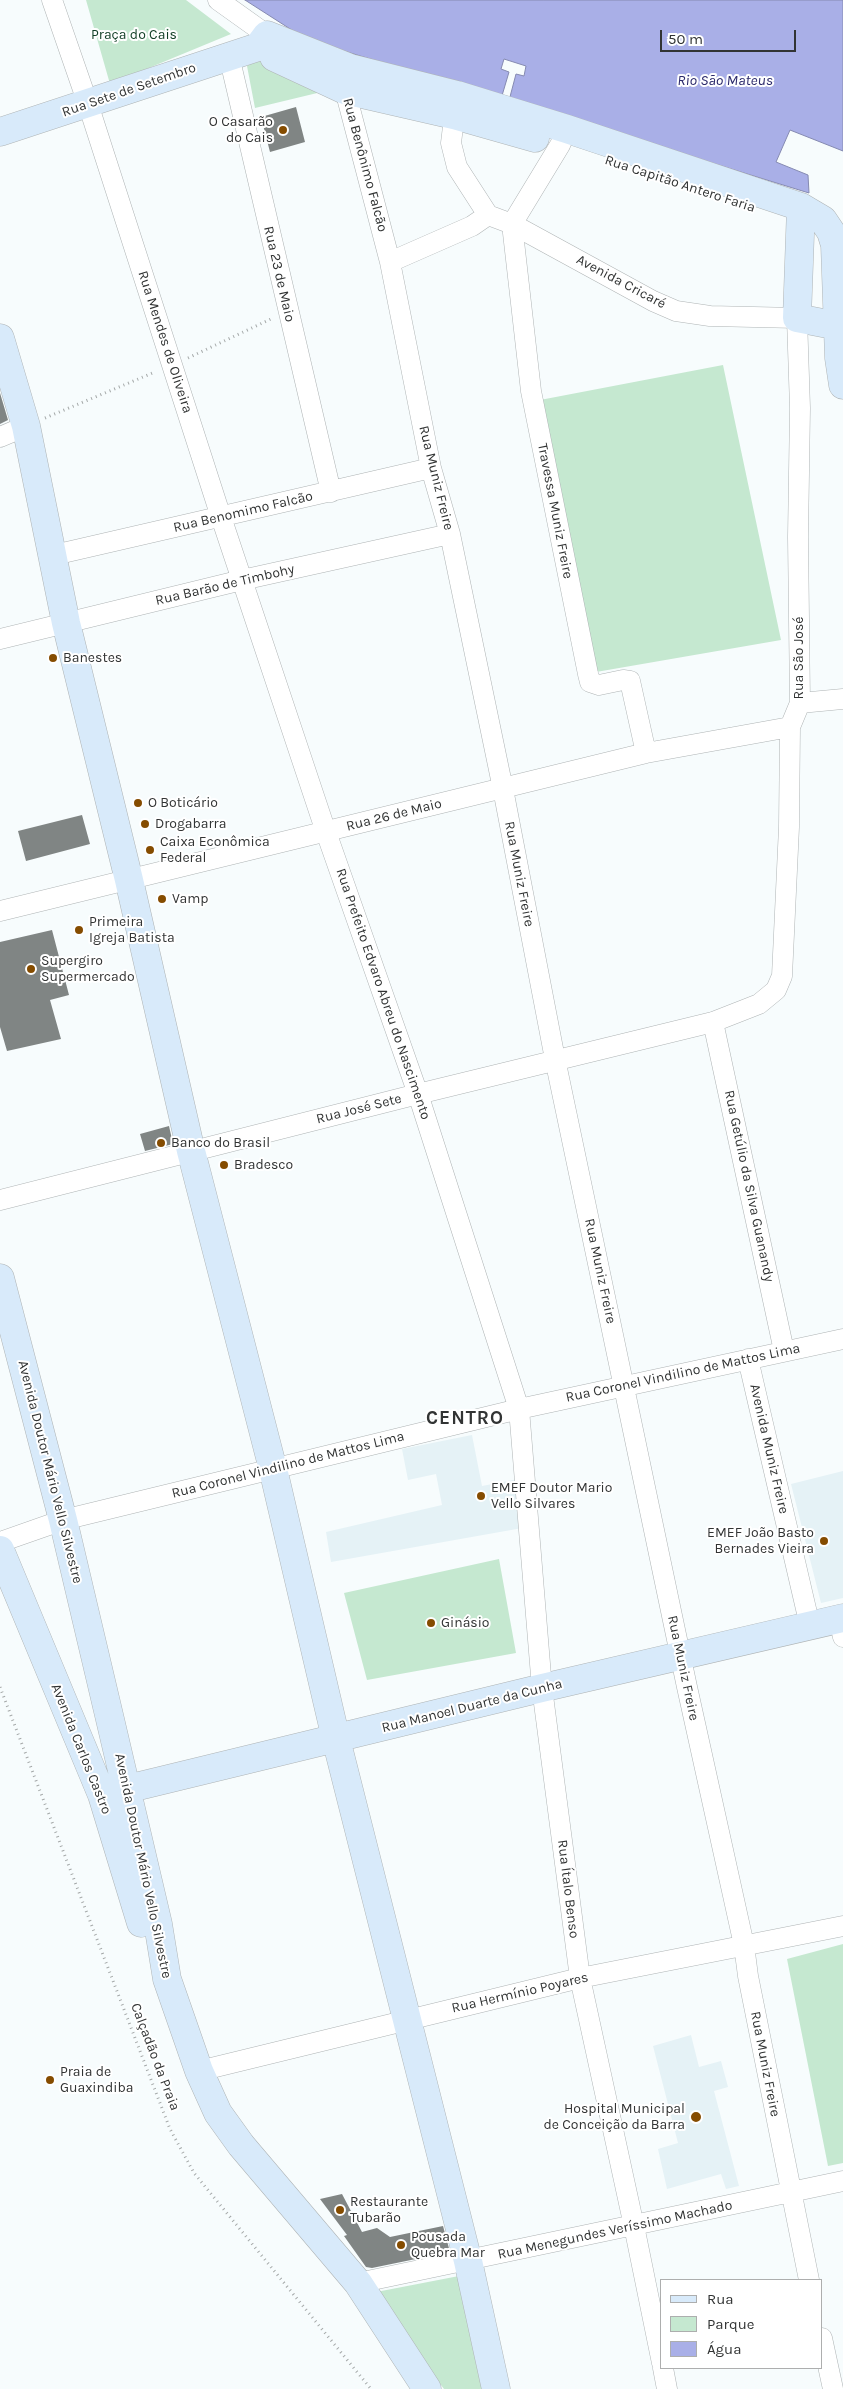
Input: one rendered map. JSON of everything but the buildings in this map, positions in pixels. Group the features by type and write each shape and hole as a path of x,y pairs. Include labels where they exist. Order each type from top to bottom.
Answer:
{"street":[{"name":"Rua Mendes de Oliveira","path":"52,0 88,104 242,580"},
{"path":"218,0 257,35 275,58 347,79 456,105 564,137 512,224"},
{"name":"Rua Sete de Setembro","path":"0,132 229,56 257,35"},
{"name":"Rua 23 de Maio","path":"229,56 287,312 331,492"},
{"name":"Rua Benônimo Falcão","path":"347,79 390,262"},
{"path":"390,262 472,226 488,215 458,167 451,143 456,105"},
{"name":"Rua Capitão Antero Faria","path":"564,137 808,217"},
{"name":"Avenida Cricaré","path":"488,215 512,224 653,301 676,311 710,316 798,318"},
{"path":"841,326 798,318 808,217 831,232 835,245 841,326 843,385"},
{"name":"Travessa Muniz Freire","path":"512,224 531,391 590,682 599,685 623,680 630,681 634,688 646,753"},
{"name":"Rua Muniz Freire","path":"390,262 431,468 450,534 503,789 555,1059 744,1946 790,2192 809,2279"},
{"name":"Rua São José","path":"747,1010 768,998 776,990 782,976 790,827 790,727 800,703 798,537 800,408 798,318"},
{"path":"0,338 26,426 54,555 66,623 130,880 191,1151 273,1469 336,1739 468,2261 496,2389"},
{"path":"0,436 26,426"},
{"name":"Rua Benomimo Falcão","path":"54,555 431,468"},
{"name":"Rua Barão de Timbohy","path":"0,640 242,580 450,534"},
{"name":"Rua Prefeito Edvaro Abreu do Nascimento","path":"242,580 326,832 418,1094 519,1409"},
{"path":"800,703 843,699"},
{"name":"Rua 26 de Maio","path":"0,911 646,753 790,727"},
{"name":"Rua José Sete","path":"0,1200 555,1059 713,1022 747,1010"},
{"name":"Rua Getúlio da Silva Guanandy","path":"713,1022 784,1352"},
{"name":"Avenida Doutor Mário Vello Silvestre","path":"0,1278 63,1520 114,1792 158,1924 167,1979 199,2070 218,2113 241,2145 358,2283 427,2389"},
{"name":"Rua Coronel Vindilino de Mattos Lima","path":"0,1542 63,1520 519,1409 843,1339"},
{"name":"Avenida Muniz Freire","path":"748,1359 810,1626"},
{"name":"Rua Ítalo Benso","path":"519,1409 542,1688 580,1978 660,2353"},
{"name":"Avenida Carlos Castro","path":"0,1550 114,1792"},
{"name":"Rua Manoel Duarte da Cunha","path":"114,1792 542,1688 810,1626 842,1625"},
{"name":"Rua Hermínio Poyares","path":"199,2070 580,1978 843,1926"},
{"name":"Rua Menegundes Veríssimo Machado","path":"358,2283 843,2181"},
{"path":"823,2343 833,2389"},
{"path":"663,2369 667,2389"}],"path":[{"name":"Calçadão da Praia","path":"0,1687 170,2129 194,2173 371,2389"}],"shaded area":[{"name":"EMEF Doutor Mario Vello Silvares","path":"472,1435 482,1486 518,1479 528,1527 331,1562 326,1532 442,1505 436,1474 408,1480 402,1449"},
{"name":"EMEF João Basto Bernades Vieira","path":"843,1471 843,1598 821,1603 791,1484"},
{"name":"Hospital Municipal de Conceição da Barra","path":"691,2035 699,2067 721,2061 728,2087 714,2091 739,2186 726,2189 721,2174 667,2189 658,2149 678,2143 653,2046"}],"green space":[{"name":"Praça do Cais","path":"86,0 186,0 231,34 110,84"},
{"path":"256,60 338,88 255,108 247,66"},
{"path":"723,365 781,640 596,672 540,400"},
{"name":"Ginásio","path":"499,1559 516,1653 367,1680 344,1593"},
{"path":"843,1944 843,2163 828,2166 787,1959"},
{"path":"459,2276 487,2389 444,2389 371,2293"}],"water":[{"name":"Rio São Mateus","path":"245,0 843,0 843,151 790,130 776,162 808,175 809,193 520,104 510,97 516,74 524,76 526,66 504,59 501,69 509,72 501,99 321,44 298,34"}],"place":[{"name":"O Casarão do Cais","path":"283,130"},
{"name":"Banestes","path":"53,658"},
{"name":"O Boticário","path":"138,803"},
{"name":"Drogabarra","path":"145,824"},
{"name":"Caixa Econômica Federal","path":"150,850"},
{"name":"Vamp","path":"162,899"},
{"name":"Primeira Igreja Batista","path":"79,930"},
{"name":"Supergiro Supermercado","path":"31,969"},
{"name":"Banco do Brasil","path":"161,1143"},
{"name":"Bradesco","path":"224,1165"},
{"name":"EMEF Doutor Mario Vello Silvares","path":"481,1496"},
{"name":"EMEF João Basto Bernades Vieira","path":"824,1541"},
{"name":"Ginásio","path":"431,1623"},
{"name":"Praia de Guaxindiba","path":"50,2080"},
{"name":"Hospital Municipal de Conceição da Barra","path":"696,2117"},
{"name":"Restaurante Tubarão","path":"340,2210"},
{"name":"Pousada Quebra Mar","path":"401,2245"}],"district":[{"name":"CENTRO","path":"465,1419"}]}
